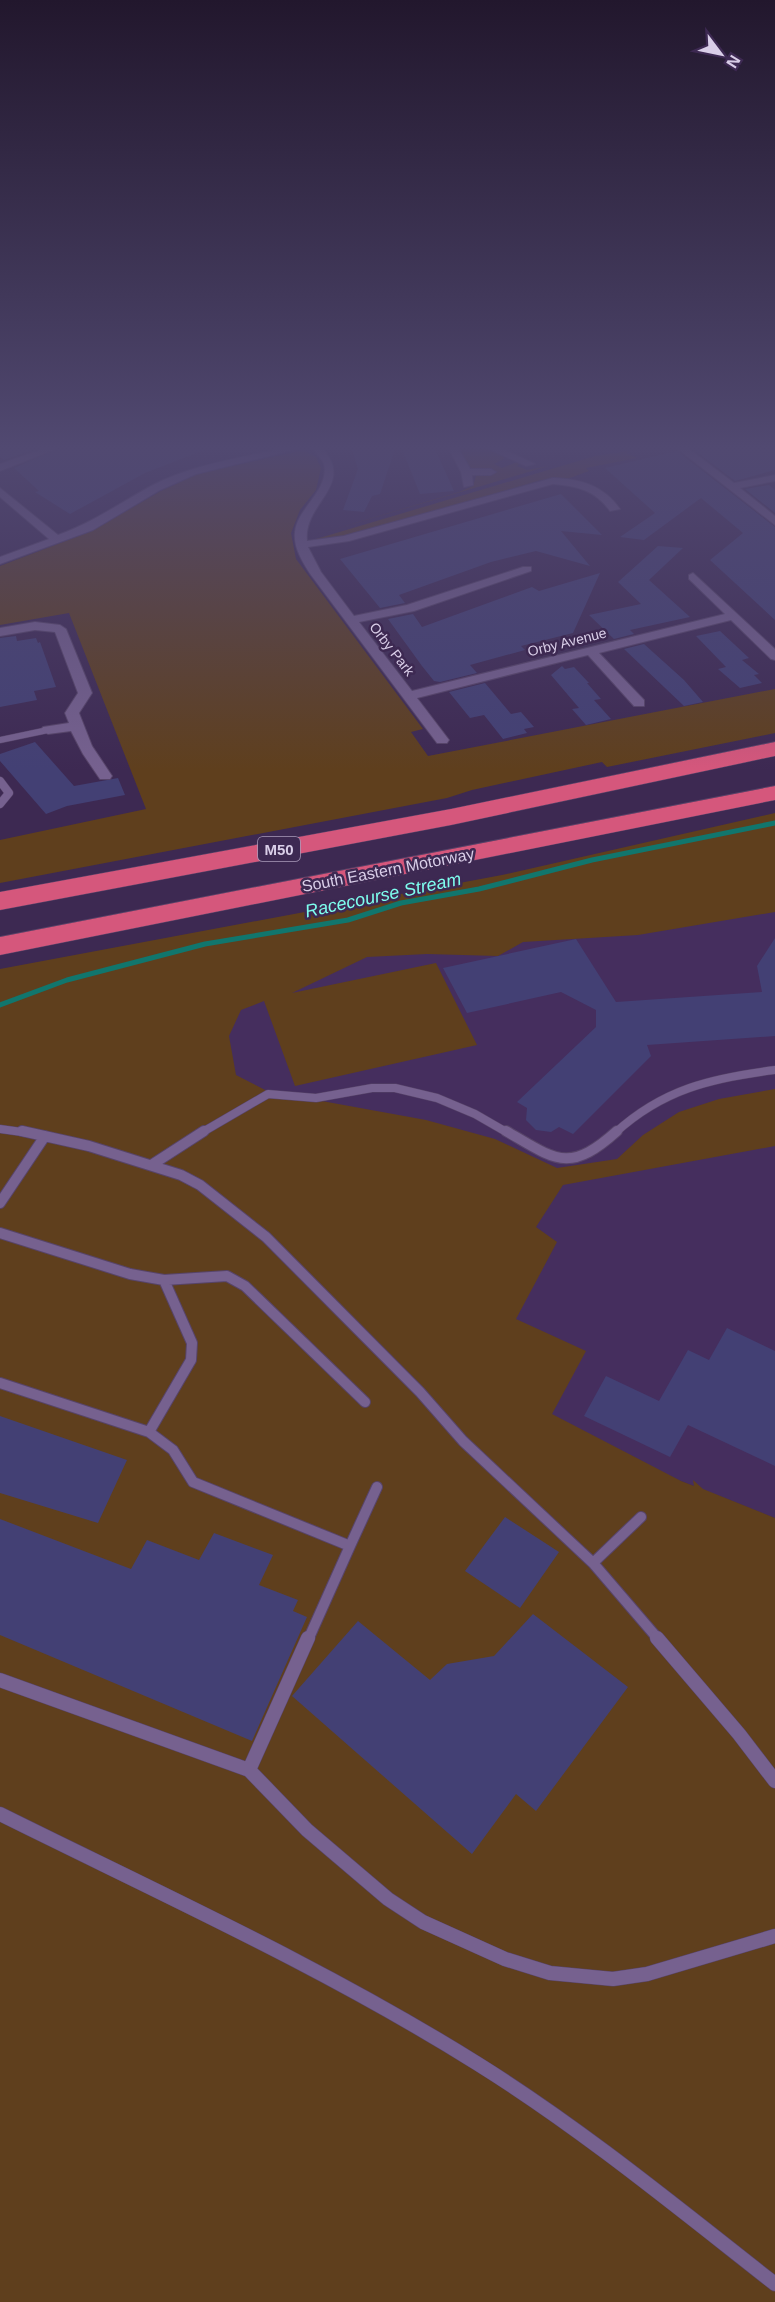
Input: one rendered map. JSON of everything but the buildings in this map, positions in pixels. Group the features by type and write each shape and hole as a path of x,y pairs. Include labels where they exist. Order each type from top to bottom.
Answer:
{"highway":[{"name":"M50","path":"0,902 451,817 775,749"},
{"name":"South Eastern Motorway","path":"0,946 775,793"}],"street":[{"name":"Orby Park","path":"307,556 315,573 442,740"},
{"path":"351,620 410,608 527,569"},
{"path":"693,577 775,656"},
{"name":"Orby Avenue","path":"409,696 732,616"},
{"path":"0,632 35,626 60,629 85,693 72,713 89,756 105,776"},
{"path":"591,651 639,703"},
{"path":"48,730 76,726"}],"lane":[{"path":"0,740 48,730"},
{"path":"0,781 9,793 0,804"},
{"path":"153,1164 182,1144 268,1094 316,1098 372,1088 395,1088 437,1098 475,1114 545,1154 566,1160 579,1158 596,1150 636,1114 673,1093 723,1077 775,1070"},
{"path":"0,1129 45,1136 153,1164 200,1185 266,1237 420,1392 463,1441 592,1563 739,1734 775,1781"},
{"path":"0,1203 45,1136"},
{"path":"0,1233 130,1274 164,1280 226,1276 245,1286 365,1402"},
{"path":"149,1432 191,1360 192,1343 164,1280"},
{"path":"0,1383 149,1432 173,1450 193,1482 350,1546"},
{"path":"249,1770 377,1487"},
{"path":"592,1563 641,1516"},
{"path":"0,1680 249,1770 307,1830 388,1899 423,1923 505,1959 550,1973 580,1978 613,1979 647,1974 775,1936"},
{"path":"0,1815 240,1934 415,2026 537,2104 775,2284"}],"shaded area":[{"path":"25,556 296,556 423,729 411,732 428,756 775,689 775,733 607,767 602,762 472,790 447,798 0,883 0,840 146,809 69,613 0,625 0,566"},
{"path":"775,813 775,912 638,935 523,942 498,956 427,954 367,957 292,993 436,963 477,1045 295,1086 264,1001 241,1010 229,1036 236,1075 267,1091 426,1120 495,1139 557,1168 617,1159 643,1135 679,1112 719,1099 775,1089 775,1146 563,1185 536,1227 557,1242 516,1319 586,1351 552,1414 681,1481 694,1486 693,1480 703,1489 775,1518 775,2302 0,2302 0,969 502,875"},
{"path":"775,836 775,1518 681,1481 522,1443 154,1119 164,959"}],"waterway":[{"name":"Racecourse Stream","path":"0,1005 67,980 205,944 348,920 401,903 479,889 592,860 775,823"}]}
